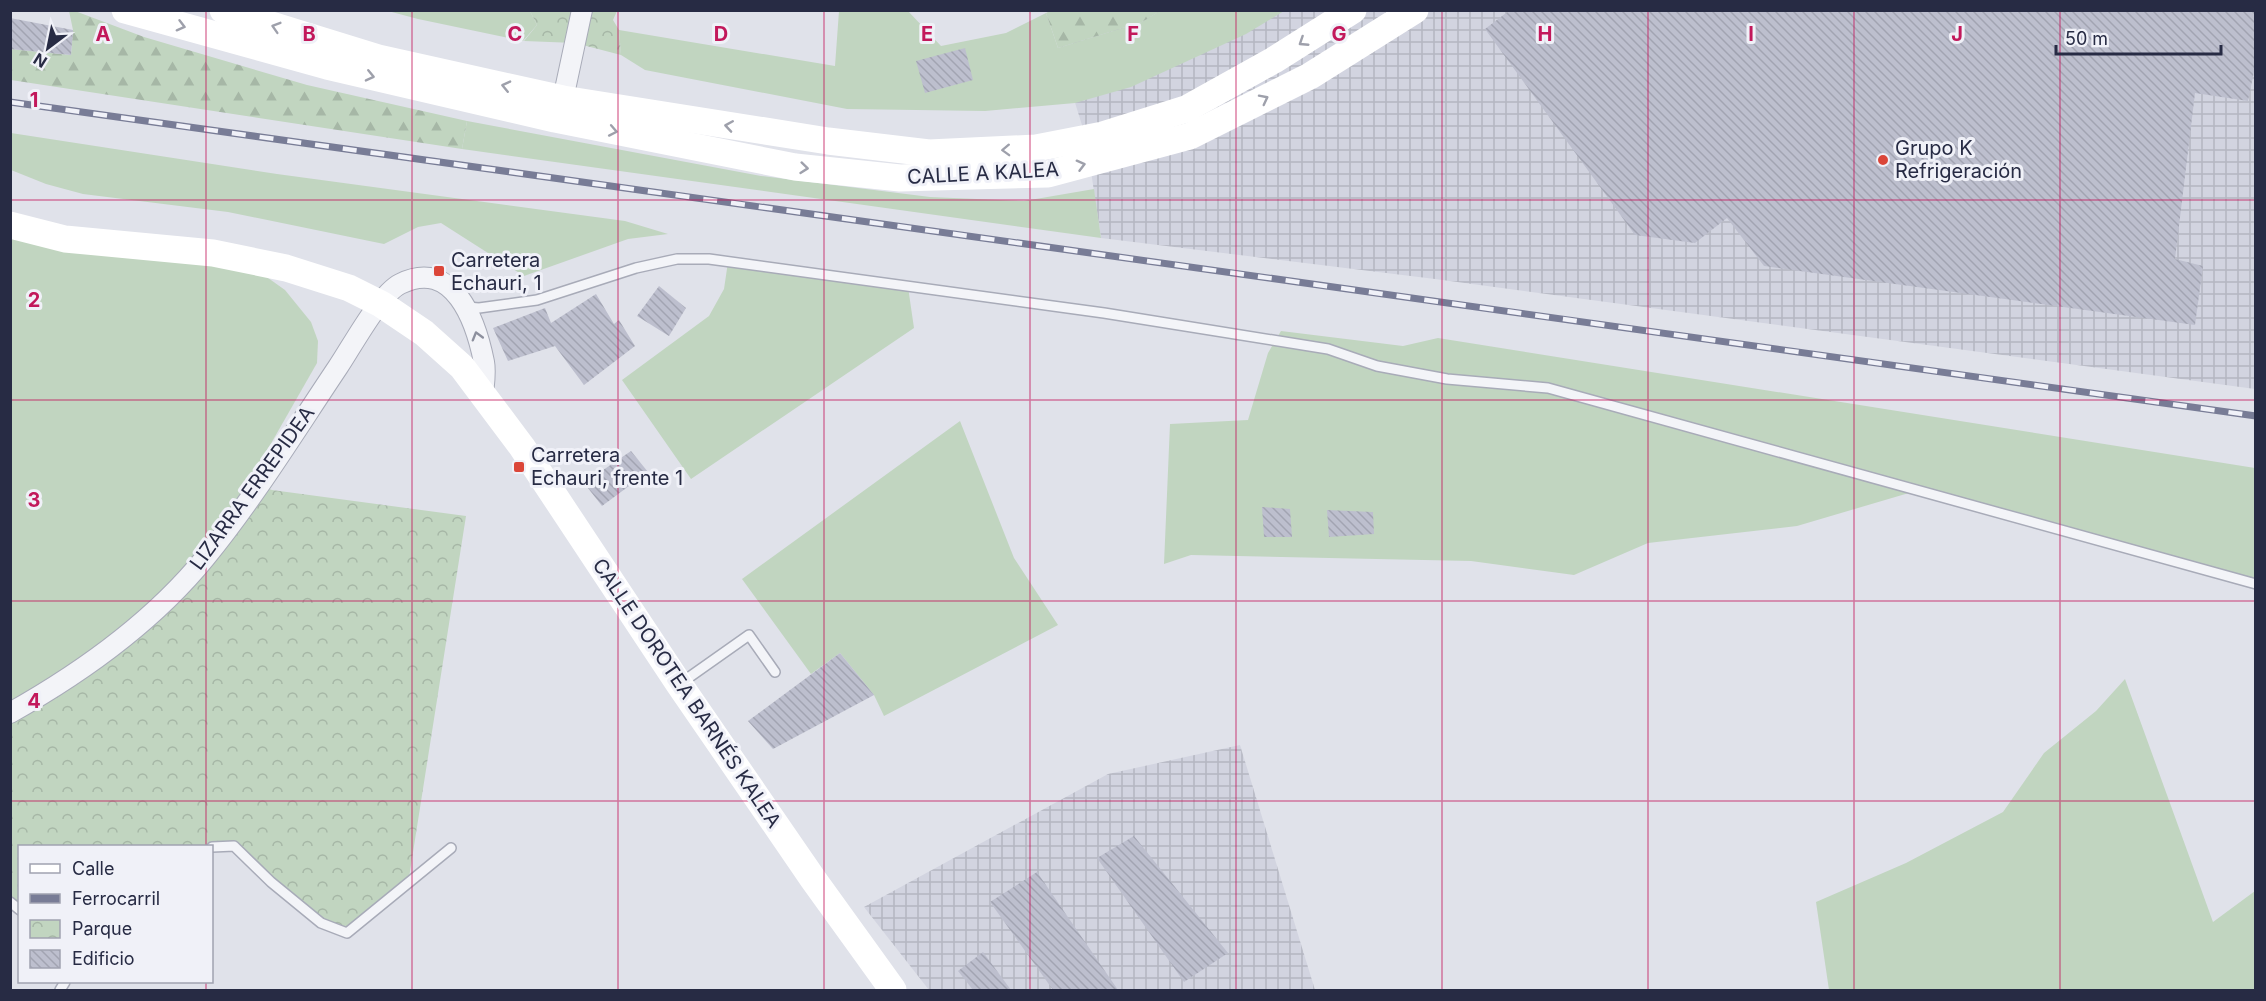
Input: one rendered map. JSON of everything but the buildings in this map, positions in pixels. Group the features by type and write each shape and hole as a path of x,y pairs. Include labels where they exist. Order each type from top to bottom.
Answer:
{"main road":[{"path":"125,10 327,66 559,109"},
{"path":"223,10 378,58 559,109"},
{"name":"CALLE A KALEA","path":"559,109 929,153 1036,148 1103,135 1186,109 1274,60 1353,10"},
{"name":"CALLE A KALEA","path":"559,109 807,168 900,178 1048,174 1190,136 1310,76 1415,10"},
{"path":"10,225 65,239 213,253 240,258 316,277 349,288 381,304 424,333 462,367 483,394"},
{"name":"CALLE DOROTEA BARNÉS KALEA","path":"483,394 522,447 679,684 819,888 893,990"}],"street":[{"path":"559,109 582,13"},
{"name":"LIZARRA ERREPIDEA","path":"10,713 108,651 158,608 205,559 266,475 381,304 398,285 424,277 444,283 458,294 467,307 484,364 483,394"}],"lane":[{"path":"467,307 479,308 537,300 636,268 677,259 709,259 1104,313 1328,349 1377,366 1447,380 1548,388 2256,584"},
{"path":"679,684 749,636 775,672"},
{"path":"213,847 234,846 271,882 321,923 347,933 451,848"}],"shaded area":[{"path":"1143,10 2255,11 2255,389 1435,279 1101,238 1086,138 1058,48"},
{"path":"1240,745 1315,990 929,990 864,907 1108,774"}],"green space":[{"path":"1052,10 1160,11 1142,22 1058,48 1046,13"},
{"path":"69,11 75,11 144,37 307,85 467,121 462,149 11,80 10,49 71,55 73,30"},
{"path":"388,11 530,11 537,25 523,41"},
{"path":"530,11 617,11 613,20 619,30 621,55 575,43 524,41 537,25"},
{"path":"839,11 908,11 941,46 1006,33 1046,13 1058,48 1142,22 1160,11 1284,11 1246,34 1131,87 1075,103 985,111 847,109 645,70 621,55 619,30 835,66"},
{"path":"467,121 761,176 930,197 1024,201 1094,189 1101,238 462,149"},
{"path":"11,133 277,174 625,221 668,234 628,239 524,276 441,223 418,227 384,244 228,212 83,194 46,184 11,170"},
{"path":"11,218 240,258 285,290 311,322 318,341 317,363 205,559 158,608 11,713"},
{"path":"728,262 908,287 914,328 691,479 622,380 709,316 724,289"},
{"path":"1281,331 1403,346 1438,338 2255,468 2255,587 1919,490 1797,526 1648,543 1574,575 1471,561 1191,555 1164,564 1170,424 1248,420 1268,353","holes":["1409,373 1475,381 1439,383"]},
{"path":"960,421 1014,558 1058,625 884,716 874,695 840,653 811,674 742,579"},
{"path":"250,482 272,490 466,516 408,884 347,933 321,923 234,846 18,845 18,910 10,904 10,713 39,696 205,559"},
{"path":"2125,679 2213,922 2255,891 2255,990 1829,990 1816,902 1906,863 2003,812 2044,753 2096,711"}],"railway":[{"path":"10,102 2256,416"}],"place":[{"name":"Grupo K Refrigeración","path":"1883,160"},
{"name":"Carretera Echauri, 1","path":"439,271"},
{"name":"Carretera Echauri, frente 1","path":"519,467"}]}
